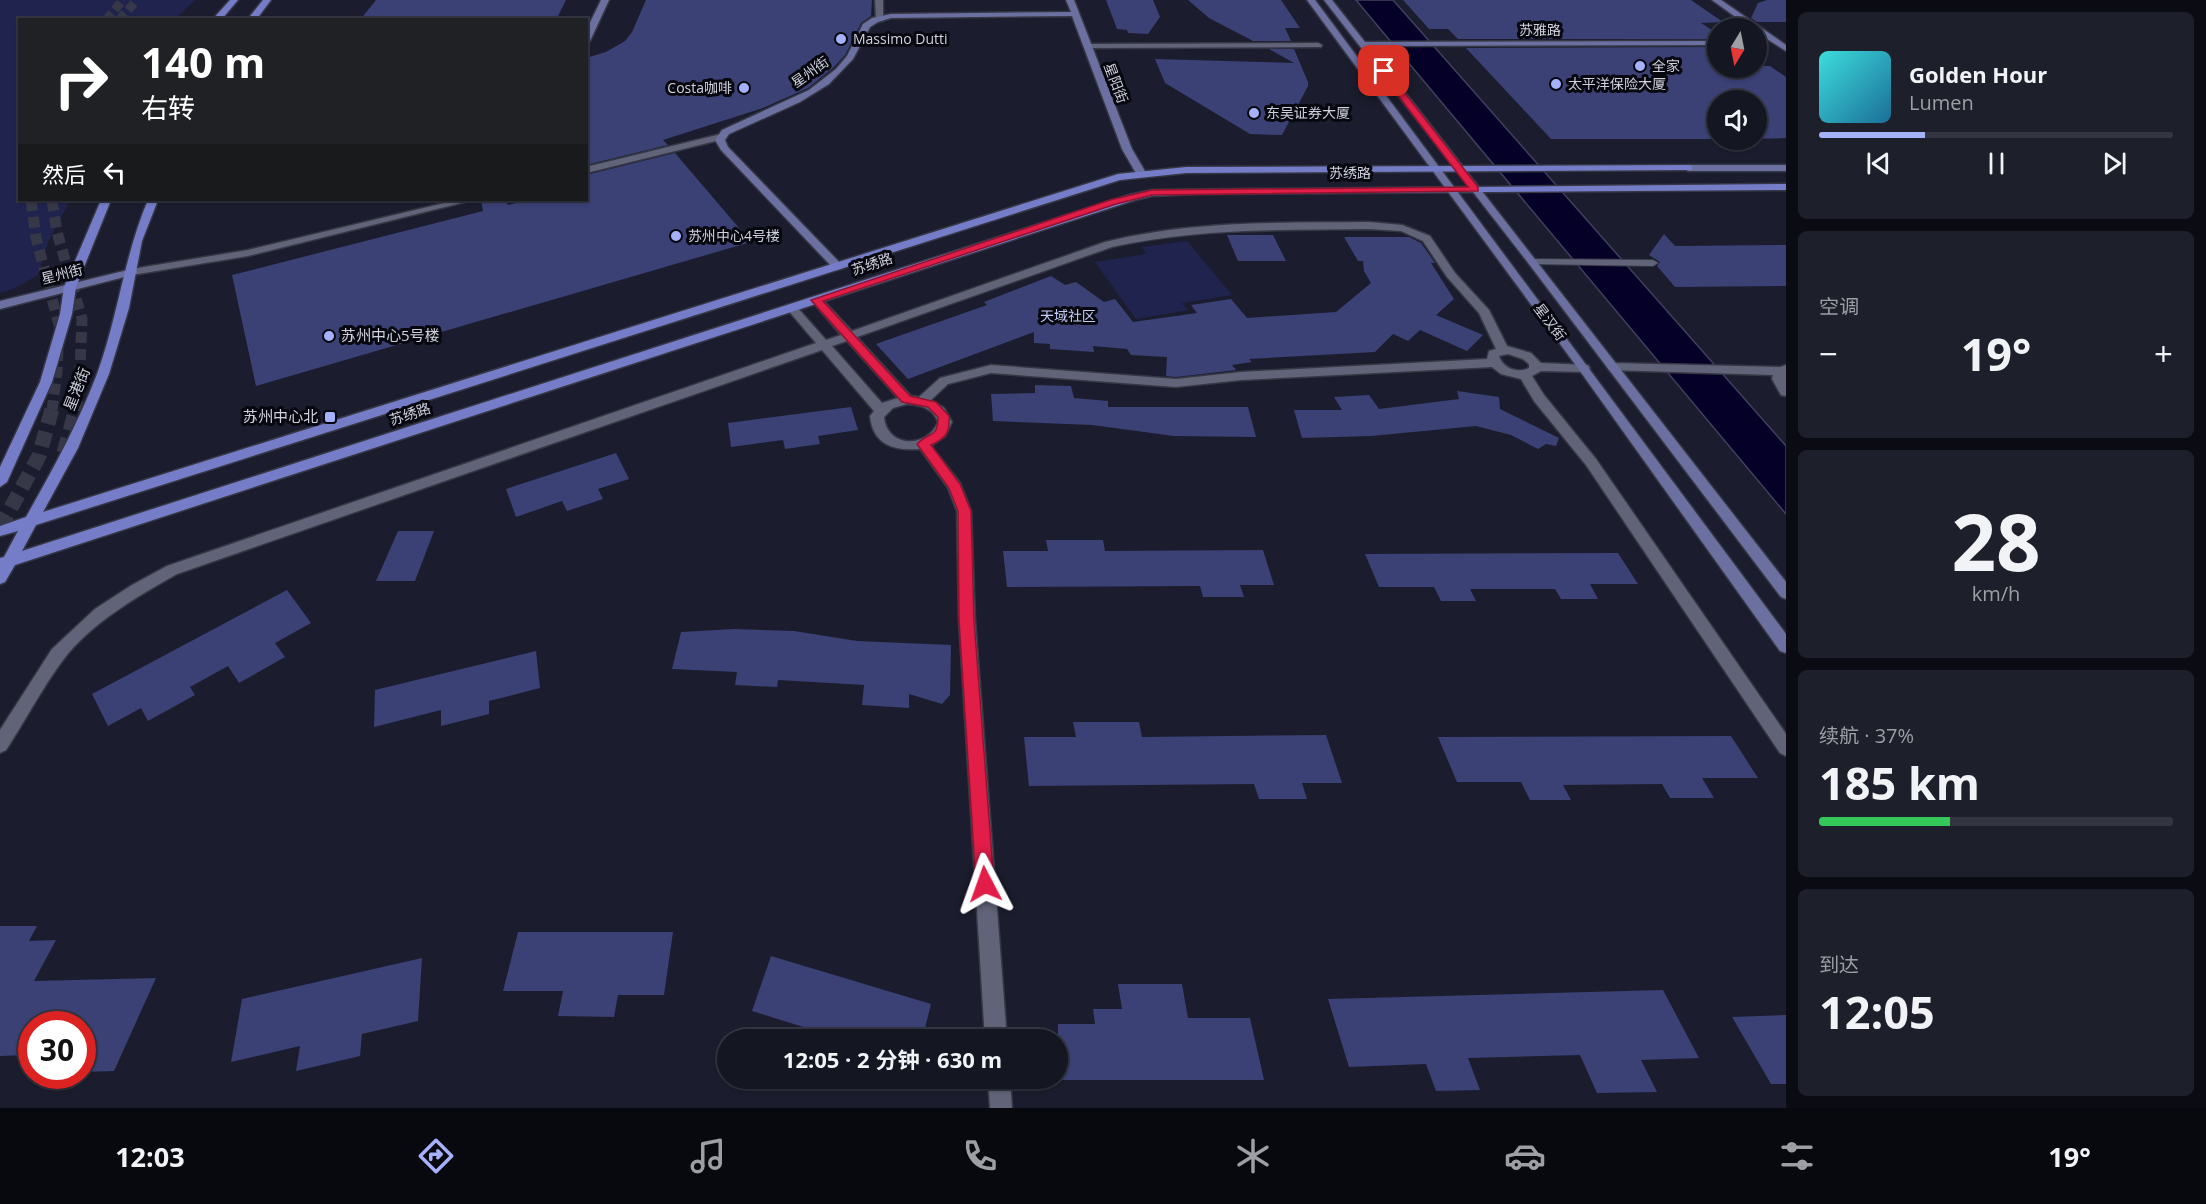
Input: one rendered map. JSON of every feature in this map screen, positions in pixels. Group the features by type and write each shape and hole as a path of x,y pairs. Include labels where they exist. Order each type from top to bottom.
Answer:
{"main road":[{"path":"218,18 234,0"},
{"path":"253,18 267,0"},
{"name":"苏绣路","path":"0,531 1095,184 1141,173 1186,170 1688,168"},
{"name":"苏绣路","path":"5,563 1113,202 1152,193 1786,187"},
{"path":"0,482 46,382 66,314 70,287 106,201"},
{"name":"星港街","path":"0,578 5,563 35,519 71,448 103,374 132,272 137,241 153,201"}],"street":[{"path":"588,37 605,0"},
{"path":"879,0 880,18 1076,14"},
{"name":"星阳街","path":"1070,0 1127,148 1141,173"},
{"name":"星汉街","path":"1311,0 1584,368 1786,646"},
{"name":"星汉街","path":"1328,0 1533,262 1786,593"},
{"path":"1716,0 1782,43 1786,49"},
{"name":"星州街","path":"721,137 733,128 778,109 825,82 855,54 868,23 880,18"},
{"name":"苏雅路","path":"1363,44 1707,43"},
{"path":"1088,46 1318,45"},
{"path":"588,170 721,137 720,142 724,148 838,267"},
{"name":"苏绣路","path":"1688,168 1786,168"},
{"path":"132,272 248,253 464,201"},
{"path":"0,745 58,654 101,613 137,589 172,570 1109,244 1136,237 1196,228 1388,226 1413,231 1428,239 1450,274 1477,302 1490,320 1502,350"},
{"name":"星州街","path":"0,305 132,272"},
{"path":"817,300 907,400"},
{"path":"792,308 881,410"},
{"path":"1494,363 1493,354 1502,350 1521,353 1531,359 1530,371 1539,398 1591,462 1786,748"},
{"path":"922,401 944,381 990,369 1163,383 1195,382 1243,374 1268,376 1494,363 1511,373 1584,368"},
{"path":"1613,367 1784,370"},
{"path":"1784,370 1778,379 1786,392"},
{"path":"897,401 922,401 939,409 945,422 939,436 923,444 902,445 883,437 876,423 881,410 897,401"},
{"path":"923,444 955,487 964,511 967,620 995,1029"},
{"path":"1000,1089 1001,1108"}],"lane":[{"path":"1533,262 1653,263"}],"shaded area":[{"path":"0,0 195,0 176,18 18,18 18,201 69,201 48,242 38,275 15,288 0,293"},
{"path":"1356,0 1393,0 1786,446 1786,514"},
{"path":"1187,241 1232,295 1182,303 1188,310 1136,319 1095,262 1146,254 1142,247"}],"building":[{"path":"376,0 566,0 557,18 362,18"},
{"path":"646,0 872,0 871,16 861,23 845,55 808,88 763,108 663,140 668,145 588,165 588,57 606,52 625,41 632,32"},
{"path":"1106,0 1153,0 1160,17 1148,34 1128,33 1127,30 1117,29"},
{"path":"1188,0 1281,0 1300,28 1285,28 1291,41 1253,41 1209,18"},
{"path":"1403,0 1691,0 1717,18 1707,18 1707,23 1701,23 1707,27 1707,39 1458,39 1448,29 1429,29"},
{"path":"1767,0 1786,0 1786,22 1767,22 1767,18 1751,18 1758,3"},
{"path":"1707,47 1707,78 1767,78 1767,66 1786,77 1786,138 1767,139 1767,90 1707,90 1707,139 1551,139 1466,48"},
{"path":"1269,49 1294,49 1308,82 1282,135 1250,134 1165,83 1155,59 1294,63"},
{"path":"675,153 751,242 256,386 232,275 483,211 481,201 506,201 508,205 525,201 588,201 588,175"},
{"path":"1664,234 1675,246 1786,245 1786,286 1675,287 1657,266 1660,262 1649,255"},
{"path":"1227,235 1273,235 1286,261 1238,261"},
{"path":"1344,237 1409,237 1421,243 1435,263 1431,263 1454,299 1436,315 1483,335 1467,351 1420,330 1408,341 1393,334 1375,352 1249,359 1252,362 1232,365 1236,370 1176,377 1166,376 1167,357 1131,355 1127,349 1093,346 1094,352 1050,349 1050,344 1034,343 1034,332 908,379 876,344 987,305 984,302 1051,276 1065,285 1076,282 1104,302 1115,299 1133,322 1197,313 1191,305 1231,299 1247,318 1336,312 1371,283 1364,271 1363,261 1358,261"},
{"path":"1035,385 1071,386 1074,398 1108,401 1108,407 1248,407 1256,437 1174,436 1092,425 993,421 991,394 1035,393"},
{"path":"1457,391 1499,397 1500,409 1559,438 1556,446 1546,444 1538,449 1511,435 1476,426 1371,436 1302,438 1294,410 1342,410 1334,397 1369,395 1379,409 1459,399"},
{"path":"851,407 858,430 818,436 820,444 785,449 783,440 731,447 728,423"},
{"path":"616,453 629,479 598,489 603,499 567,511 562,501 516,517 506,489"},
{"path":"398,531 434,531 415,581 376,581"},
{"path":"1046,540 1103,540 1105,551 1263,550 1274,585 1240,585 1244,597 1203,597 1200,586 1007,587 1003,551 1048,551"},
{"path":"1618,553 1638,584 1590,584 1598,599 1561,599 1555,589 1470,589 1476,601 1441,601 1434,587 1379,587 1365,554"},
{"path":"287,590 311,623 275,643 285,657 239,683 228,666 190,687 195,695 148,721 141,708 108,726 92,694"},
{"path":"734,629 794,631 857,641 951,645 950,695 942,704 909,694 909,708 862,705 864,685 778,680 777,687 735,685 737,672 672,669 681,632"},
{"path":"536,651 540,688 489,701 489,714 441,726 441,710 374,727 375,690"},
{"path":"1073,722 1139,722 1142,737 1326,735 1342,783 1302,783 1307,799 1259,799 1254,784 1029,786 1024,737 1076,737"},
{"path":"1731,736 1758,778 1702,778 1714,798 1670,798 1662,784 1563,785 1571,800 1530,800 1521,782 1457,782 1438,737"},
{"path":"0,926 37,926 29,941 56,940 34,981 156,978 114,1071 96,1072 96,1011 18,1011 18,1055 0,1056"},
{"path":"518,932 673,932 664,995 618,995 614,1017 558,1016 563,991 503,991"},
{"path":"771,956 931,1004 925,1029 810,1029 752,1011"},
{"path":"422,958 418,1021 362,1034 360,1056 296,1071 300,1046 231,1062 242,999"},
{"path":"1118,984 1182,984 1188,1018 1250,1018 1264,1080 1068,1080 1068,1029 1058,1029 1058,1024 1095,1024 1093,1009 1122,1009"},
{"path":"1663,990 1699,1058 1641,1060 1657,1092 1597,1093 1580,1055 1468,1058 1480,1090 1436,1091 1426,1064 1349,1067 1328,999"},
{"path":"1786,1015 1786,1084 1771,1084 1732,1017"}],"tunnel":[{"path":"108,18 123,0"},
{"path":"121,18 137,0"},
{"path":"31,201 36,238 59,325 52,410"},
{"path":"52,201 57,232 82,319 79,396 75,410"},
{"path":"0,528 39,456 52,409"},
{"path":"64,453 76,409"}],"place":[{"name":"Massimo Dutti","path":"841,39"},
{"name":"全家","path":"1640,66"},
{"name":"太平洋保险大厦","path":"1556,84"},
{"name":"Costa咖啡","path":"744,88"},
{"name":"东吴证券大厦","path":"1254,113"},
{"name":"苏州中心4号楼","path":"676,236"},
{"name":"苏州中心5号楼","path":"329,336"},
{"name":"苏州中心北","path":"330,417"}],"district":[{"name":"天域社区","path":"1068,316"}],"route":[{"path":"985,884 967,620 964,511 955,487 923,444 939,436 944,429 944,416 931,404 907,400 817,300 1113,202 1152,193 1475,189 1384,71"}]}
